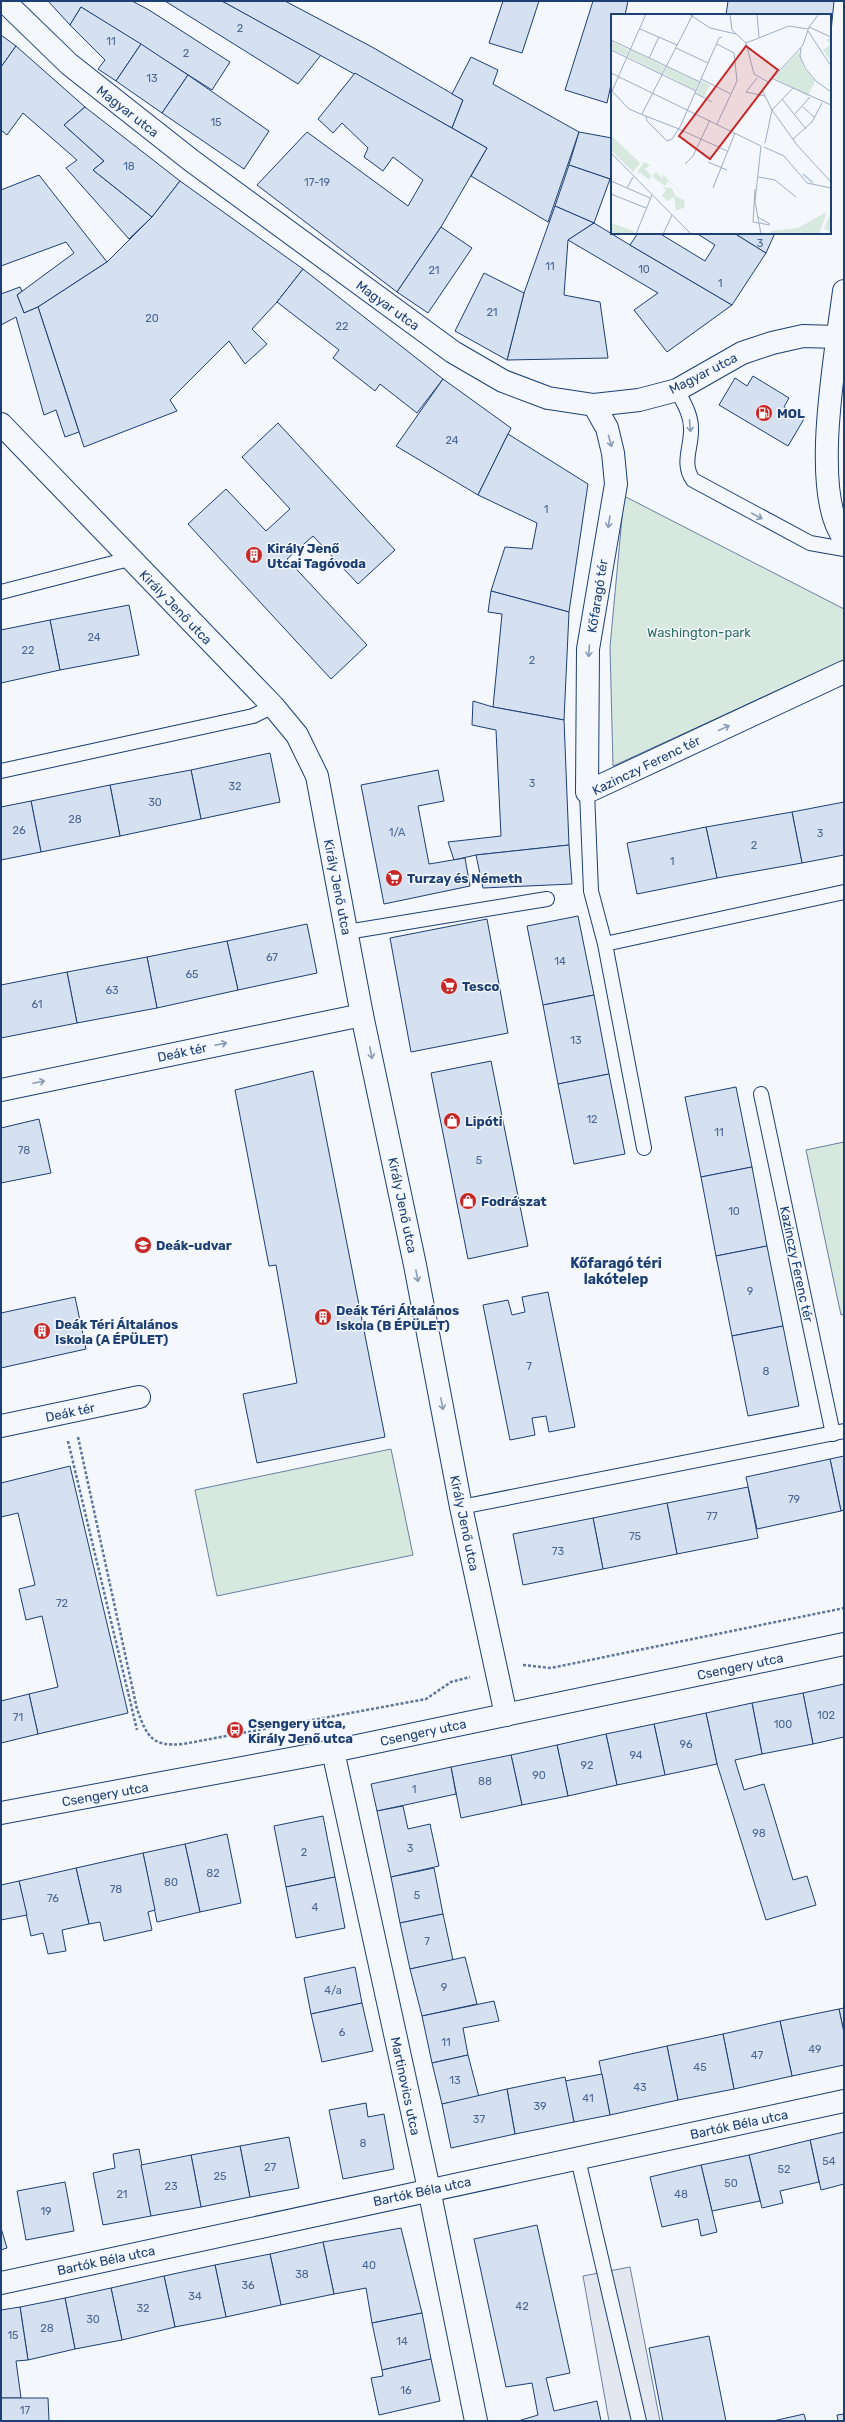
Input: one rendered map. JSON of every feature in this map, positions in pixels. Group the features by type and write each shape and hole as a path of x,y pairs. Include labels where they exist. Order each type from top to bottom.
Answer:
{"street":[{"name":"Magyar utca","path":"4,1 69,64 108,96 252,205 453,352 503,381 548,398 594,405 638,400 677,390 742,353 803,336 838,337"},
{"path":"844,291 838,337 826,465 830,506 834,519 844,538"},
{"name":"Kőfaragó tér","path":"587,792 588,649 616,484 613,453 607,428 594,405"},
{"name":"Király Jenő utca","path":"1,424 129,559 273,706 297,735 316,776 362,1015 415,1265 461,1507 506,1715"},
{"name":"Kazinczy Ferenc tér","path":"587,792 844,672"},
{"name":"Deák tér","path":"1,1090 362,1015"},
{"name":"Deák tér","path":"1,1426 67,1414 139,1397"},
{"name":"Csengery utca","path":"1,1813 333,1751 844,1644"},
{"name":"Martinovics utca","path":"333,1751 429,2189 476,2421"},
{"name":"Bartók Béla utca","path":"1,2283 429,2189 578,2159 844,2101"}],"lane":[{"path":"677,390 689,415 692,428 686,462 688,473 693,480 810,543 844,549"},
{"name":"Király Jenő utca","path":"1,592 129,559"},
{"path":"1,771 253,716 273,706"},
{"name":"Kazinczy Ferenc tér","path":"587,792 590,891 604,944 644,1148"},
{"path":"604,944 844,892"},
{"path":"346,932 547,899"},
{"name":"Kazinczy Ferenc tér","path":"761,1094 839,1432"},
{"path":"461,1507 839,1432"},
{"path":"578,2159 639,2421"}],"path":[{"path":"67,1414 137,1709 144,1729 154,1741 168,1745 183,1744 426,1698 452,1682 472,1677"},
{"path":"67,1414 137,1730"},
{"path":"517,1664 551,1668 844,1608"}],"green space":[{"name":"Washington-park","path":"624,496 844,609 844,660 613,766 610,647"},
{"path":"844,1142 844,1314 841,1315 806,1150"},
{"path":"391,1449 413,1555 217,1596 195,1490"}],"shaded area":[{"path":"630,2267 660,2421 609,2421 583,2276"}],"building":[{"path":"48,1 132,1 149,10 230,62 212,90 81,7 70,25"},
{"path":"165,1 222,1 321,55 298,84"},
{"path":"222,1 285,1 372,47 463,100 452,128"},
{"path":"503,1 539,1 522,53 489,43"},
{"path":"593,1 628,1 625,14 611,14 611,85 607,103 565,90"},
{"path":"728,1 834,1 831,32 831,14 726,14"},
{"path":"81,7 141,44 116,81 98,69 105,60 70,25"},
{"path":"1,35 16,46 1,67"},
{"path":"141,44 188,75 162,113 116,81"},
{"path":"16,46 85,107 64,125 104,161 93,170 152,217 129,239 66,168 77,160 23,113 7,135 1,130 1,67"},
{"path":"471,57 498,70 493,84 579,132 548,222 471,176 487,148 452,128 463,100 452,94"},
{"path":"355,73 487,148 441,227 397,292 257,185 307,132 408,206 423,180 393,157 383,171 364,157 368,148 342,123 333,133 318,119"},
{"path":"188,75 269,131 244,169 162,113"},
{"path":"85,107 180,181 152,217 93,170 104,161 64,125"},
{"path":"579,132 611,138 610,179 569,165"},
{"path":"569,165 610,179 594,223 555,206"},
{"path":"39,175 107,262 38,307 24,313 17,295 74,253 66,242 1,266 1,190"},
{"path":"180,181 303,269 277,302 252,329 267,344 245,364 229,341 170,400 177,411 84,447 38,307 107,262 152,217"},
{"path":"555,206 594,223 568,240 564,295 600,302 608,358 507,360 524,293"},
{"path":"594,223 732,305 667,352 634,310 658,293 568,240"},
{"path":"441,227 472,248 428,313 397,292"},
{"path":"637,234 661,234 705,261 715,245 698,234 736,234 766,253 732,305 630,245"},
{"path":"736,234 775,234 766,253"},
{"path":"303,269 443,379 417,413 380,384 375,391 333,358 339,350 277,302"},
{"path":"484,273 524,293 507,360 455,331"},
{"path":"20,287 22,291 17,295 24,313 38,307 79,432 65,437 56,410 44,415 16,317 1,325 1,294"},
{"name":"MOL","path":"753,376 789,398 784,407 804,419 788,446 719,405 735,378 747,386"},
{"path":"443,379 511,428 478,495 396,446"},
{"name":"Király Jenő Utcai Tagóvoda","path":"278,423 395,550 358,584 313,536 287,559 367,645 331,679 188,524 226,489 266,531 290,509 242,457"},
{"path":"508,434 588,484 569,612 491,591 505,547 532,549 537,523 478,495"},
{"path":"491,591 569,612 564,720 493,707 502,614 488,612"},
{"path":"129,605 139,655 60,670 50,620"},
{"path":"50,620 60,670 1,683 1,630"},
{"path":"473,701 493,707 564,720 569,845 476,855 454,860 448,842 501,836 496,730 472,725"},
{"path":"270,753 280,802 201,819 191,770"},
{"path":"191,770 201,819 120,836 110,785"},
{"path":"438,770 444,801 418,806 429,864 465,858 470,886 384,904 361,785"},
{"path":"110,785 120,836 41,852 31,801"},
{"path":"31,801 41,852 1,860 1,807"},
{"path":"844,802 844,855 802,863 792,812"},
{"path":"792,812 802,863 717,878 706,827"},
{"path":"706,827 717,878 637,894 627,843"},
{"path":"569,845 572,884 483,888 476,855"},
{"path":"578,916 594,995 543,1005 527,926"},
{"name":"Tesco","path":"487,919 508,1033 411,1052 390,938"},
{"path":"307,924 317,973 238,990 227,941"},
{"path":"227,941 238,990 157,1008 147,957"},
{"path":"147,957 157,1008 77,1023 67,972"},
{"path":"67,972 77,1023 1,1038 1,985"},
{"path":"594,995 609,1074 558,1084 543,1005"},
{"path":"491,1061 528,1246 468,1259 431,1073"},
{"name":"Deák Téri Általános Iskola (B ÉPÜLET)","path":"313,1071 385,1437 257,1463 243,1394 297,1383 276,1265 269,1266 235,1090"},
{"path":"609,1074 625,1154 574,1164 558,1084"},
{"path":"736,1087 752,1167 701,1177 685,1097"},
{"path":"39,1119 51,1173 1,1183 1,1128"},
{"path":"752,1167 767,1246 716,1256 701,1177"},
{"path":"767,1246 783,1326 732,1336 716,1256"},
{"path":"548,1292 575,1427 549,1432 546,1416 532,1418 535,1435 510,1440 483,1305 508,1300 512,1315 525,1312 522,1297"},
{"name":"Deák Téri Általános Iskola (A ÉPÜLET)","path":"75,1297 86,1349 1,1368 1,1313"},
{"path":"783,1326 799,1406 748,1416 732,1336"},
{"path":"844,1456 844,1510 841,1511 830,1459"},
{"path":"830,1459 841,1511 757,1529 746,1477"},
{"path":"70,1466 128,1713 38,1734 29,1694 58,1687 42,1616 26,1620 19,1589 35,1585 18,1513 1,1517 1,1483"},
{"path":"748,1487 758,1538 677,1554 667,1503"},
{"path":"667,1503 677,1554 603,1569 593,1518"},
{"path":"593,1518 603,1569 523,1585 513,1534"},
{"path":"844,1684 844,1737 813,1744 803,1693"},
{"path":"803,1693 813,1744 762,1754 752,1703"},
{"path":"29,1694 38,1734 1,1743 1,1701"},
{"path":"752,1703 762,1754 735,1760 744,1790 764,1784 793,1880 807,1876 816,1905 766,1920 717,1764 706,1713"},
{"path":"706,1713 717,1764 665,1775 654,1724"},
{"path":"654,1724 665,1775 617,1785 606,1734"},
{"path":"606,1734 617,1785 568,1796 557,1745"},
{"path":"557,1745 568,1796 522,1805 511,1755"},
{"path":"511,1755 522,1805 461,1818 451,1767"},
{"path":"451,1767 456,1794 377,1811 371,1784"},
{"path":"403,1806 408,1829 430,1824 439,1866 391,1877 377,1811"},
{"path":"323,1816 335,1877 286,1887 274,1826"},
{"path":"227,1834 241,1903 200,1912 185,1844"},
{"path":"185,1844 200,1912 157,1922 143,1853"},
{"path":"143,1853 155,1910 148,1912 152,1930 104,1941 100,1922 89,1924 76,1868"},
{"path":"76,1868 89,1924 62,1930 66,1951 48,1954 43,1933 31,1936 19,1881"},
{"path":"434,1868 443,1914 400,1923 391,1877"},
{"path":"335,1877 345,1928 296,1938 286,1887"},
{"path":"19,1881 27,1915 1,1920 1,1885"},
{"path":"443,1914 453,1960 410,1969 400,1923"},
{"path":"465,1957 477,2004 422,2016 410,1969"},
{"path":"355,1967 362,2003 311,2014 304,1978"},
{"path":"494,2001 499,2021 463,2028 468,2055 432,2063 422,2016"},
{"path":"362,2003 373,2051 322,2062 311,2014"},
{"path":"844,2008 844,2033 839,2009"},
{"path":"839,2009 844,2033 844,2065 792,2076 780,2021"},
{"path":"780,2021 792,2076 734,2089 723,2034"},
{"path":"723,2034 734,2089 678,2100 667,2046"},
{"path":"667,2046 678,2100 610,2115 599,2061"},
{"path":"468,2055 479,2097 442,2104 432,2063"},
{"path":"602,2074 610,2115 574,2122 565,2081"},
{"path":"565,2077 574,2122 515,2134 507,2089"},
{"path":"507,2089 515,2134 451,2148 442,2104"},
{"path":"366,2103 368,2117 384,2114 394,2169 343,2179 329,2110"},
{"path":"844,2132 844,2184 821,2190 810,2140"},
{"path":"289,2137 299,2188 250,2197 240,2146"},
{"path":"810,2140 819,2182 780,2191 783,2203 762,2208 749,2155"},
{"path":"240,2146 250,2197 201,2207 191,2155"},
{"path":"139,2149 151,2216 103,2225 93,2173 115,2168 113,2154"},
{"path":"191,2155 201,2207 151,2216 141,2165"},
{"path":"749,2155 760,2201 712,2211 701,2165"},
{"path":"701,2165 717,2232 701,2236 698,2219 662,2227 650,2177"},
{"path":"65,2182 74,2231 26,2240 17,2191"},
{"path":"537,2225 570,2373 546,2378 554,2411 597,2401 601,2421 518,2421 538,2415 532,2383 506,2387 474,2239"},
{"path":"1,2228 7,2248 1,2250"},
{"path":"401,2228 422,2313 372,2323 366,2288 334,2294 323,2242"},
{"path":"323,2242 334,2294 281,2305 270,2254"},
{"path":"270,2254 281,2305 226,2317 215,2265"},
{"path":"215,2265 226,2317 175,2327 164,2276"},
{"path":"164,2276 175,2327 122,2340 111,2288"},
{"path":"111,2288 122,2340 75,2349 65,2298"},
{"path":"65,2298 75,2349 28,2360 20,2307"},
{"path":"20,2307 28,2360 16,2361 21,2398 1,2398 1,2310"},
{"path":"422,2313 431,2359 382,2370 372,2323"},
{"path":"709,2336 726,2421 663,2421 649,2348"},
{"path":"431,2359 440,2401 379,2415 371,2378 383,2376 382,2370"},
{"path":"1,2398 48,2398 49,2421 1,2421"},
{"path":"804,2414 806,2421 773,2421"},
{"path":"844,2414 844,2421 838,2421 837,2415"}],"place":[{"name":"MOL","path":"764,413"},
{"name":"Király Jenő Utcai Tagóvoda","path":"254,555"},
{"name":"Turzay és Németh","path":"394,878"},
{"name":"Tesco","path":"449,986"},
{"name":"Lipóti","path":"452,1121"},
{"name":"Fodrászat","path":"468,1201"},
{"name":"Deák-udvar","path":"143,1245"},
{"name":"Deák Téri Általános Iskola (B ÉPÜLET)","path":"323,1317"},
{"name":"Deák Téri Általános Iskola (A ÉPÜLET)","path":"42,1331"},
{"name":"Csengery utca, Király Jenő utca","path":"235,1730"}],"district":[{"name":"Kőfaragó téri lakótelep","path":"616,1272"}]}
